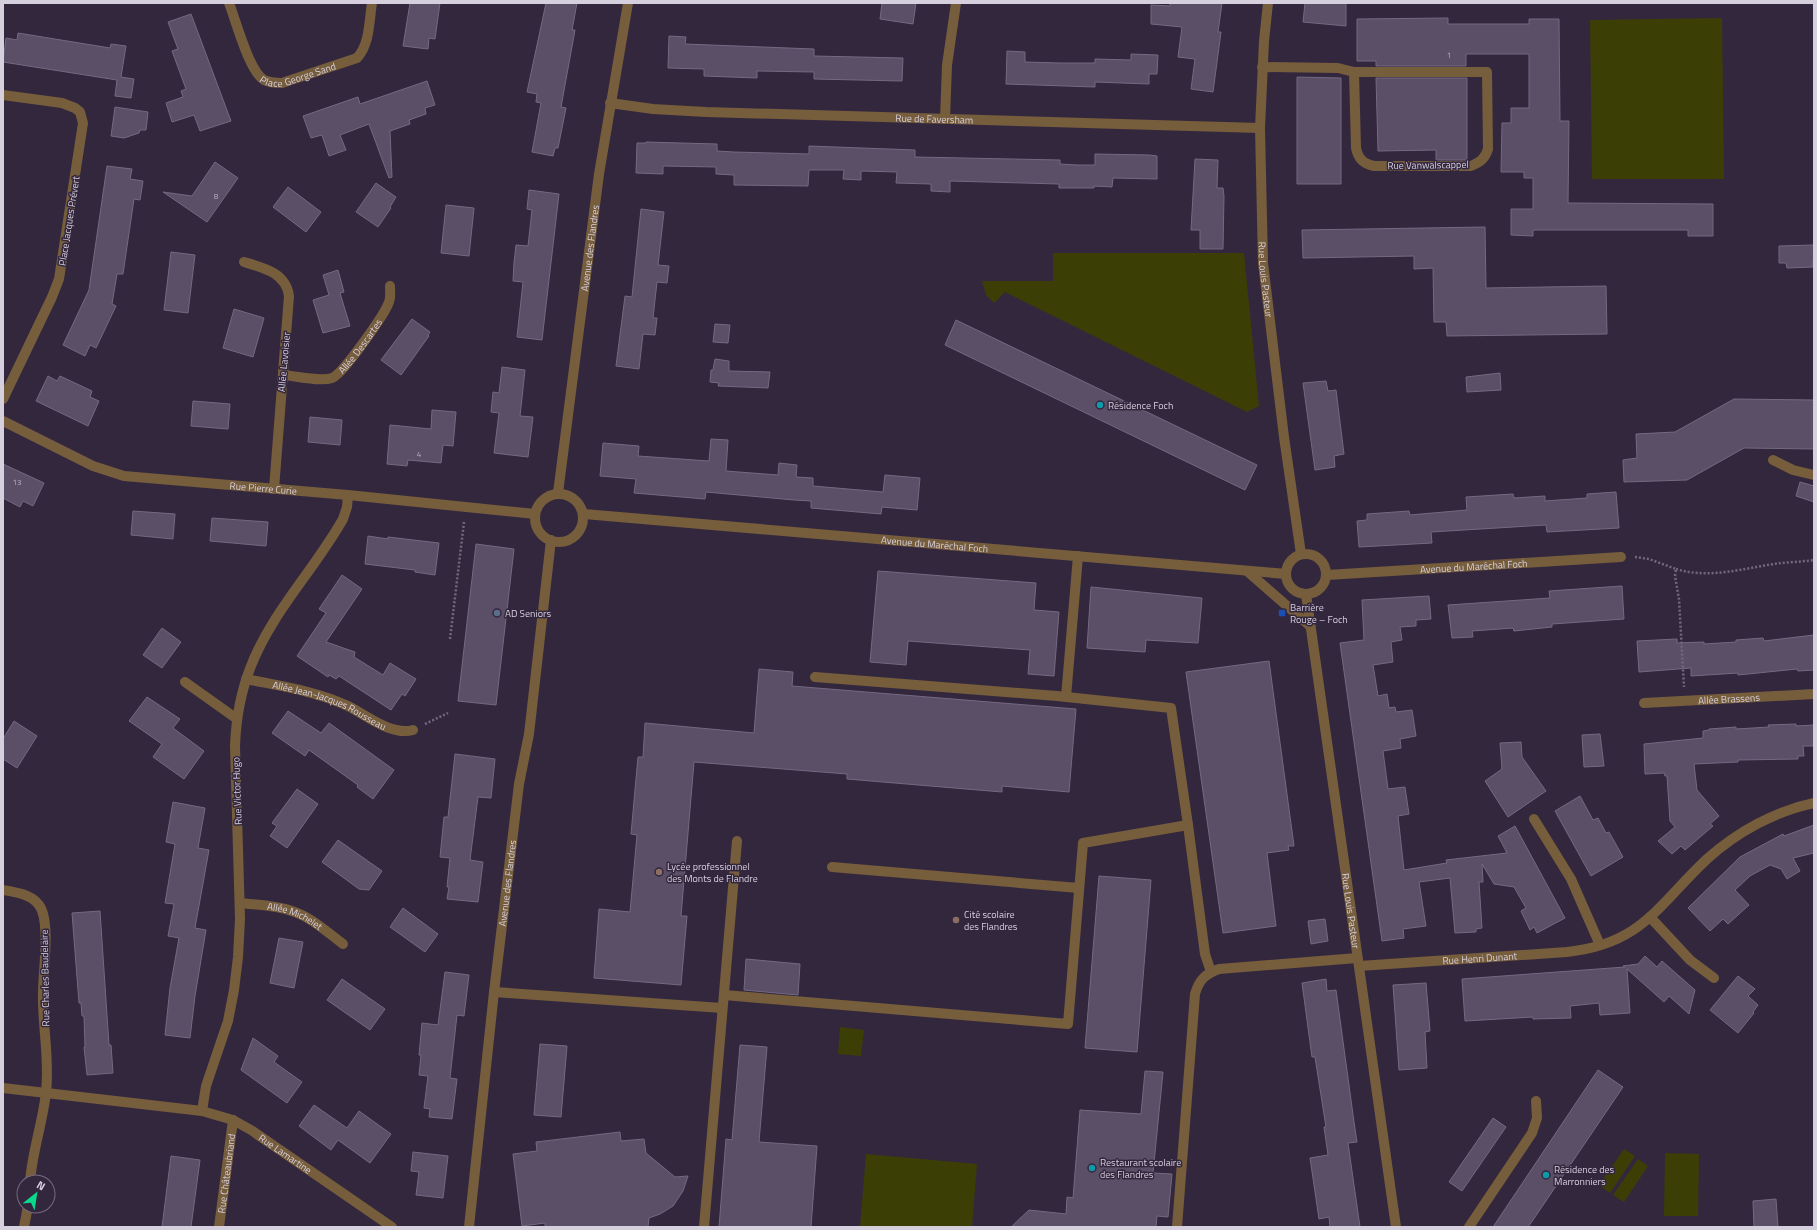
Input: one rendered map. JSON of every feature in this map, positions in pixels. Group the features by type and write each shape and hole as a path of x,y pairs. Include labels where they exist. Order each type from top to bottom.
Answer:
{"street":[{"name":"Place George Sand","path":"229,3 254,69 263,79 276,83 282,83 357,58 363,51 366,42 372,3"},
{"name":"Avenue des Flandres","path":"558,493 589,249 610,103 628,3"},
{"path":"945,119 947,65 956,3"},
{"name":"Rue Louis Pasteur","path":"1268,3 1262,67 1260,128 1261,219 1265,284 1284,437 1301,554"},
{"name":"Rue Vanwalscappel","path":"1262,67 1338,68 1354,72 1487,72 1488,149 1486,155 1478,163 1471,166 1374,166 1362,161 1357,156 1356,148 1354,72"},
{"name":"Place Jacques Prévert","path":"3,95 69,105 80,112 83,123 59,279 52,297 3,399"},
{"name":"Rue de Faversham","path":"610,103 671,111 1260,128"},
{"name":"Allée Lavoisier","path":"244,262 273,272 283,280 288,290 290,303 274,489"},
{"name":"Allée Descartes","path":"283,375 326,379 335,377 348,364 384,311 390,296 390,286"},
{"name":"Rue Pierre Curie","path":"3,421 93,466 115,474 145,479 348,495 535,514"},
{"path":"1773,460 1793,470 1814,475"},
{"path":"558,493 566,494 573,498 581,506 584,514 582,526 575,537 563,542 551,540 539,532 536,525 535,514 538,506 550,495 558,493"},
{"name":"Rue Victor Hugo","path":"202,1111 206,1086 228,1021 234,990 240,934 235,746 237,719 246,679 256,654 268,632 343,519 347,507 348,495"},
{"name":"Avenue du Maréchal Foch","path":"584,514 1286,574"},
{"name":"Avenue des Flandres","path":"469,1227 494,992 519,784 529,725 551,540"},
{"path":"1301,554 1312,554 1318,557 1325,565 1327,575 1322,588 1313,593 1299,593 1293,590 1288,584 1286,574 1290,561 1301,554"},
{"path":"1066,697 1078,556"},
{"name":"Avenue du Maréchal Foch","path":"1327,575 1621,557"},
{"path":"1247,571 1310,626"},
{"name":"Rue Louis Pasteur","path":"1306,594 1396,1227"},
{"path":"815,677 1066,697 1171,708 1205,954 1211,972 1200,981 1196,994 1177,1227"},
{"name":"Allée Jean-Jacques Rousseau","path":"246,679 324,696 394,730 413,730"},
{"path":"185,682 237,719"},
{"name":"Allée Brassens","path":"1644,703 1814,694"},
{"name":"Rue Henri Dunant","path":"1211,972 1219,969 1567,952 1600,945 1630,933 1650,918 1696,870 1730,840 1774,816 1814,803"},
{"path":"1534,819 1571,880 1600,945"},
{"path":"724,995 1068,1024 1083,843 1188,825"},
{"path":"704,1227 737,841"},
{"path":"832,867 1079,888"},
{"name":"Rue Charles Baudelaire","path":"3,890 26,896 39,904 44,918 46,964 43,992 48,1074 31,1174"},
{"name":"Allée Michelet","path":"240,903 281,908 292,911 312,921 344,944"},
{"path":"1650,918 1690,960 1714,978"},
{"path":"494,992 722,1008"},
{"path":"3,1088 46,1093"},
{"name":"Rue Lamartine","path":"46,1093 202,1111 233,1120 270,1142 389,1226"},
{"path":"1469,1227 1532,1133 1538,1118 1536,1101"},
{"name":"Rue Châteaubriand","path":"218,1227 233,1120"},
{"path":"24,1227 26,1214"}],"path":[{"path":"450,639 466,507"},
{"path":"1621,557 1649,559 1676,569 1694,573 1714,573 1814,560"},
{"path":"1676,569 1675,576 1679,599 1685,701"},
{"path":"413,730 448,713"}],"green space":[{"path":"1722,18 1724,179 1592,179 1590,20"},
{"path":"1053,253 1244,253 1259,406 1247,412 1005,292 994,303 986,295 982,281 1053,281"},
{"path":"840,1027 864,1030 861,1056 838,1054"},
{"path":"1624,1149 1635,1156 1610,1193 1599,1185"},
{"path":"1665,1153 1699,1154 1698,1216 1664,1216"},
{"path":"866,1154 977,1164 972,1227 860,1227"},
{"path":"1638,1159 1648,1166 1624,1202 1613,1195"}],"building":[{"path":"410,3 440,3 435,39 429,38 428,49 403,46"},
{"path":"546,3 577,3 572,30 575,30 561,107 566,108 558,148 555,148 553,156 532,152 541,103 536,102 537,94 527,92"},
{"path":"882,3 916,3 913,24 880,19"},
{"path":"1170,3 1222,3 1218,32 1221,32 1213,92 1191,89 1195,59 1178,57 1182,27 1151,24 1151,5 1170,6"},
{"path":"1305,3 1346,3 1346,26 1303,22"},
{"path":"191,14 231,121 200,131 194,115 172,122 166,103 183,97 181,91 186,89 172,51 178,49 168,22"},
{"path":"1448,18 1448,24 1529,24 1529,19 1559,19 1560,121 1569,121 1568,203 1713,204 1713,236 1688,236 1688,230 1533,230 1533,236 1511,235 1511,209 1533,209 1533,178 1524,178 1524,172 1501,172 1502,123 1511,123 1511,108 1529,108 1529,54 1466,54 1466,66 1376,66 1376,61 1357,61 1357,19"},
{"path":"18,33 110,48 111,44 126,46 121,77 134,79 131,98 115,96 117,80 3,62 6,38 17,40"},
{"path":"669,36 686,37 685,44 814,49 814,56 903,58 902,81 814,79 814,72 757,71 757,78 704,76 704,69 668,68"},
{"path":"1007,51 1025,52 1025,62 1060,63 1095,63 1095,59 1131,60 1131,54 1158,55 1157,74 1149,74 1149,84 1095,82 1095,87 1006,84"},
{"path":"1297,77 1341,78 1341,184 1297,184"},
{"path":"1376,78 1467,78 1467,160 1436,160 1436,150 1378,151"},
{"path":"427,81 435,105 425,108 426,114 409,120 410,124 390,131 392,177 389,178 369,124 340,135 346,150 329,156 322,135 311,138 303,116 358,97 360,104"},
{"path":"115,107 148,112 146,130 140,130 139,133 124,138 111,136"},
{"path":"637,143 717,144 717,151 734,152 809,154 809,146 915,150 915,157 1060,160 1060,164 1077,165 1095,165 1095,154 1149,155 1157,156 1157,179 1113,178 1112,187 1094,186 1094,188 1059,188 1059,184 950,181 950,192 931,191 931,184 896,183 897,172 861,171 861,180 843,179 844,170 809,170 808,186 734,185 734,175 716,174 716,167 663,166 663,174 636,173"},
{"path":"1195,159 1218,160 1217,188 1223,188 1224,196 1223,249 1200,249 1200,230 1191,230"},
{"path":"215,162 238,178 207,222 163,192 192,196"},
{"path":"107,166 132,169 130,179 143,181 140,200 134,199 123,274 117,274 112,304 116,306 96,348 90,345 85,356 63,345 89,290"},
{"path":"376,183 396,197 390,207 391,208 378,227 356,212"},
{"path":"288,187 321,212 306,232 273,207"},
{"path":"529,190 559,194 542,340 517,337 523,282 513,281 514,263 516,245 528,246 532,210 527,209"},
{"path":"446,205 474,208 469,256 441,253"},
{"path":"641,209 664,212 658,265 669,266 667,283 657,282 653,318 657,318 655,335 643,334 639,369 616,366 625,296 632,297"},
{"path":"1485,227 1486,288 1606,286 1607,334 1447,336 1446,322 1434,322 1433,268 1414,269 1414,256 1303,258 1302,230"},
{"path":"1814,245 1813,267 1787,268 1786,263 1779,263 1779,246"},
{"path":"171,252 195,255 188,313 164,310"},
{"path":"338,270 344,292 340,293 350,326 323,333 313,300 329,295 323,275"},
{"path":"234,309 264,318 253,357 223,348"},
{"path":"412,319 430,332 428,335 429,336 401,375 381,360"},
{"name":"Résidence Foch","path":"956,320 1257,465 1245,490 945,345"},
{"path":"715,324 730,325 728,343 713,342"},
{"path":"715,359 729,361 729,371 770,372 768,388 718,386 719,383 710,382 711,370 713,370"},
{"path":"502,367 525,370 520,416 533,417 528,457 494,453 499,413 491,412 493,392 499,393"},
{"path":"1500,373 1501,390 1467,392 1466,377"},
{"path":"48,376 57,381 60,376 92,391 90,397 99,401 88,426 36,401"},
{"path":"1326,381 1328,391 1336,390 1344,454 1334,456 1335,467 1315,470 1303,383"},
{"path":"1734,399 1814,400 1814,449 1744,448 1687,480 1624,482 1623,460 1637,458 1636,434 1675,432"},
{"path":"193,401 230,404 228,429 191,426"},
{"path":"432,410 456,412 453,446 443,445 441,463 408,460 407,466 387,464 390,425 431,429"},
{"path":"310,417 342,420 340,445 308,442"},
{"path":"711,439 728,440 726,471 778,475 779,463 797,465 796,477 813,478 813,486 883,492 885,475 920,478 917,510 882,507 881,514 811,508 811,501 706,492 705,499 634,493 636,479 600,476 603,443 639,446 638,456 709,461"},
{"path":"3,464 44,483 33,506 23,501 20,507 3,498"},
{"path":"1800,482 1814,486 1814,502 1796,496"},
{"path":"1616,492 1619,528 1547,532 1546,525 1431,532 1432,543 1359,547 1357,521 1367,520 1367,514 1409,511 1410,515 1467,510 1466,497 1513,494 1514,498 1545,496 1545,501 1587,498 1587,494"},
{"path":"133,511 175,514 173,539 131,535"},
{"path":"212,518 268,522 266,546 210,541"},
{"path":"368,536 439,543 435,575 415,572 415,570 365,564"},
{"path":"476,544 514,549 496,705 458,701"},
{"path":"878,571 1036,583 1034,610 1059,612 1054,676 1028,674 1030,650 908,641 906,665 870,662"},
{"path":"342,575 362,589 326,642 355,652 354,657 383,675 390,663 416,679 405,696 402,694 391,710 339,676 336,679 329,675 328,677 297,656 326,613 319,609"},
{"path":"1622,586 1624,619 1552,624 1552,627 1514,631 1513,628 1472,631 1473,637 1452,638 1448,605 1550,598 1549,591"},
{"path":"1091,587 1202,598 1198,643 1146,640 1145,652 1087,648"},
{"path":"1429,596 1431,619 1416,620 1416,626 1400,627 1402,640 1391,642 1393,662 1373,665 1378,696 1387,694 1389,708 1395,707 1396,712 1412,710 1416,736 1400,739 1401,748 1383,751 1388,789 1405,787 1409,814 1398,816 1404,870 1447,863 1446,860 1507,853 1498,836 1515,826 1565,918 1537,933 1534,927 1530,930 1521,911 1526,908 1514,887 1494,884 1482,864 1483,882 1479,882 1482,928 1476,929 1476,932 1455,933 1450,878 1419,882 1426,926 1403,929 1404,938 1382,941 1340,643 1364,640 1362,600"},
{"path":"162,628 181,642 162,668 143,655"},
{"path":"1814,635 1814,670 1798,671 1797,669 1738,675 1738,673 1691,676 1691,668 1639,672 1637,641 1677,639 1677,643 1704,642 1704,644 1736,642 1736,640 1763,638 1764,641"},
{"path":"1269,661 1294,846 1288,846 1289,850 1267,853 1276,926 1223,933 1186,672"},
{"path":"759,669 793,672 792,686 1076,709 1069,792 1002,786 1002,792 847,779 847,774 694,762 681,916 687,916 681,985 594,978 599,909 630,912 637,835 631,834 638,757 643,757 645,723 754,733"},
{"path":"147,697 180,719 173,728 204,751 184,779 153,757 162,744 129,721"},
{"path":"288,711 321,733 329,723 394,770 373,799 357,787 358,785 309,750 305,756 272,733"},
{"path":"14,721 37,736 17,768 3,759 3,739"},
{"path":"1796,724 1796,726 1814,725 1814,746 1803,746 1804,756 1798,756 1798,759 1738,760 1738,762 1694,764 1697,790 1719,816 1710,824 1713,826 1685,850 1681,846 1672,854 1658,841 1675,827 1670,821 1667,776 1665,776 1664,773 1645,774 1644,744 1703,738 1703,731 1709,729 1736,727 1736,729 1769,727 1768,725"},
{"path":"1600,734 1604,766 1584,767 1582,735"},
{"path":"1521,742 1522,757 1546,791 1508,817 1485,781 1502,769 1500,743"},
{"path":"455,754 495,759 491,798 478,797 470,860 483,862 478,902 447,899 450,858 440,857 444,817 448,817"},
{"path":"297,789 318,804 287,848 270,836 277,826 272,823"},
{"path":"1580,796 1593,820 1598,818 1606,833 1609,832 1623,857 1591,876 1555,811"},
{"path":"173,802 205,808 198,848 209,850 195,928 206,930 195,996 190,1038 165,1035 170,988 179,938 168,936 174,904 165,903 175,844 166,842"},
{"path":"1814,825 1814,853 1793,858 1800,871 1787,879 1781,869 1770,865 1750,876 1735,890 1749,905 1728,924 1723,919 1710,931 1688,908 1740,857 1783,834 1784,836"},
{"path":"338,840 382,871 369,890 359,889 322,862"},
{"path":"1099,876 1151,880 1137,1052 1085,1048"},
{"path":"403,908 438,934 425,952 390,927"},
{"path":"100,911 109,1045 111,1045 113,1073 87,1075 84,1047 84,1016 82,1016 81,1003 79,1003 72,913"},
{"path":"1325,919 1328,941 1311,944 1308,921"},
{"path":"279,938 303,942 294,988 270,983"},
{"path":"1645,956 1657,967 1662,961 1695,990 1689,1014 1669,996 1664,1002 1627,969 1630,1013 1600,1015 1599,1003 1570,1006 1571,1018 1533,1019 1533,1017 1465,1021 1462,979 1625,967 1623,966 1638,964"},
{"path":"746,959 800,964 798,995 744,990"},
{"path":"445,972 469,975 464,1016 457,1015 450,1078 457,1079 452,1119 429,1117 430,1109 424,1108 428,1076 419,1075 422,1023 438,1025"},
{"path":"1738,976 1755,989 1748,996 1758,1005 1753,1012 1754,1013 1738,1033 1710,1010"},
{"path":"342,979 385,1009 370,1030 327,1000"},
{"path":"1326,979 1327,991 1336,990 1357,1142 1348,1143 1360,1227 1330,1227 1329,1217 1319,1219 1310,1158 1328,1155 1324,1127 1326,1127 1315,1057 1312,1057 1302,983"},
{"path":"1426,983 1430,1031 1425,1032 1427,1068 1399,1070 1393,985"},
{"path":"253,1038 278,1056 274,1062 302,1082 287,1103 241,1070"},
{"path":"540,1044 567,1046 561,1117 534,1115"},
{"path":"740,1045 767,1047 759,1142 817,1146 811,1227 719,1227 726,1139 732,1140"},
{"name":"Résidence des Marronniers","path":"1598,1070 1623,1087 1528,1227 1493,1227"},
{"name":"Restaurant scolaire des Flandres","path":"1145,1071 1163,1072 1153,1173 1172,1174 1168,1217 1157,1216 1156,1227 1011,1227 1029,1210 1066,1214 1067,1197 1073,1198 1080,1110 1141,1114"},
{"path":"314,1105 347,1128 359,1111 391,1134 370,1163 338,1140 331,1150 299,1126"},
{"path":"1493,1118 1506,1127 1462,1191 1449,1182"},
{"path":"620,1132 621,1141 644,1139 646,1153 675,1177 688,1176 683,1191 673,1206 660,1214 649,1218 648,1227 545,1227 545,1223 522,1226 513,1154 537,1151 536,1142"},
{"path":"413,1152 448,1156 443,1198 416,1195 419,1172 411,1171"},
{"path":"171,1156 200,1160 191,1227 162,1227"},
{"path":"1776,1199 1778,1227 1754,1227 1753,1201"}],"place":[{"name":"Résidence Foch","path":"1100,405"},
{"name":"AD Seniors","path":"497,613"},
{"name":"Barrière Rouge – Foch","path":"1282,613"},
{"name":"Lycée professionnel des Monts de Flandre","path":"659,872"},
{"name":"Cité scolaire des Flandres","path":"956,920"},
{"name":"Restaurant scolaire des Flandres","path":"1092,1168"},
{"name":"Résidence des Marronniers","path":"1546,1175"}]}
